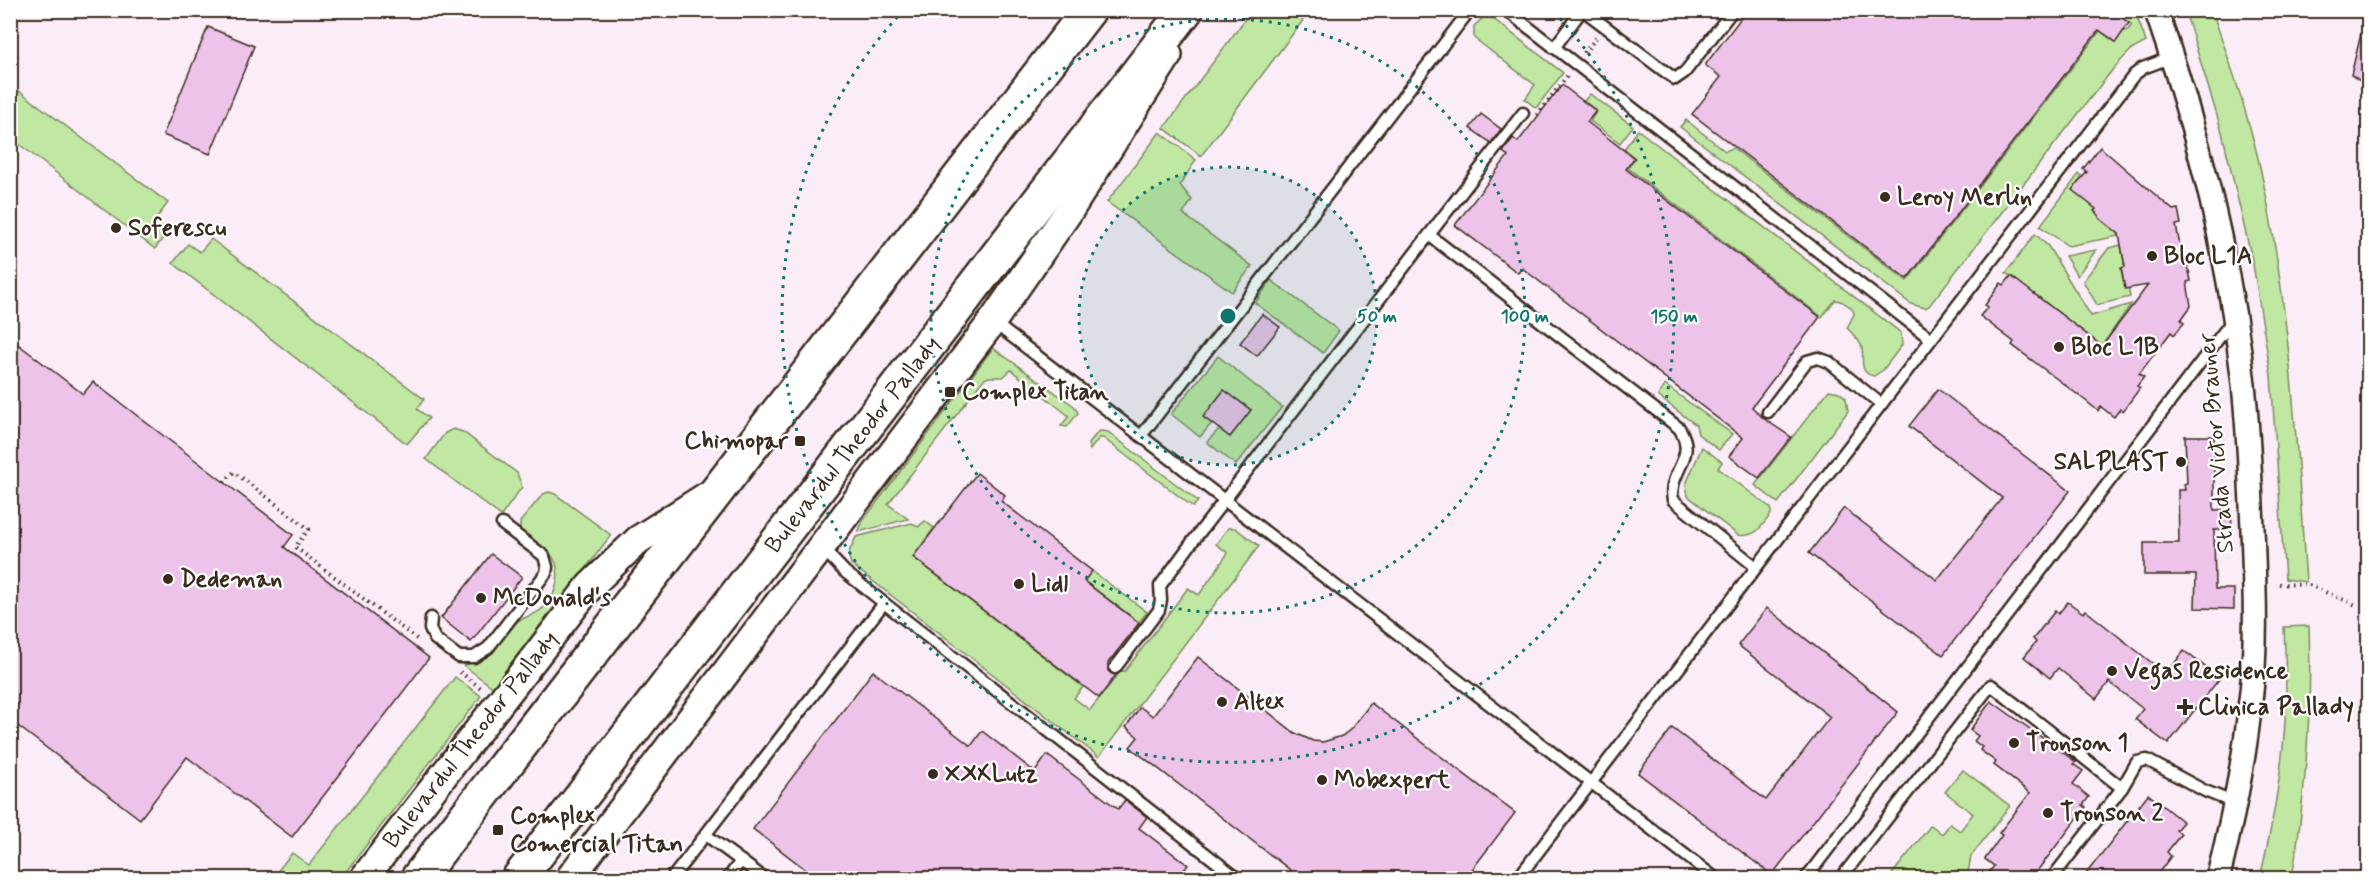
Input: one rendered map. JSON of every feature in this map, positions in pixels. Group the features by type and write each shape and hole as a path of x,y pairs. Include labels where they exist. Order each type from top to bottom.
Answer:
{"main road":[{"name":"Bulevardul Theodor Pallady","path":"418,879 1089,10"},
{"name":"Bulevardul Theodor Pallady","path":"519,879 1186,10"}],"street":[{"path":"570,879 992,322 1069,211 1195,10"},
{"name":"Strada Victor Brauner","path":"2156,10 2172,57 2210,196 2234,319 2248,437 2254,588 2251,703 2235,803 2218,879"},
{"name":"Bulevardul Theodor Pallady","path":"364,879 590,586 638,540 718,489"}],"lane":[{"path":"1141,436 1470,10"},
{"path":"1506,10 1931,339"},
{"path":"1554,48 1583,10 1675,79 1686,72 1733,10"},
{"path":"1518,879 2134,75 2143,68 2172,57"},
{"path":"1115,668 1159,610 1160,586 1523,113"},
{"path":"1429,235 1679,428 1684,435 1687,447 1685,458 1672,484 1673,500 1756,567"},
{"path":"1806,879 2234,319"},
{"path":"992,322 1715,879"},
{"path":"1768,412 1808,361 1818,358 1828,362 1881,404"},
{"path":"431,618 430,629 435,639 459,657 474,657 488,648 546,573 548,567 544,556 502,524"},
{"path":"822,548 845,572 1237,879"},
{"path":"672,879 884,603"},
{"path":"1841,879 1991,685 2122,788"},
{"path":"2052,879 2122,788 2137,762 2147,760 2205,791 2235,803"},
{"path":"706,834 764,879"},
{"path":"728,879 741,861"}],"path":[{"path":"1523,113 1532,120 1605,27"},
{"path":"224,482 234,471 309,529 295,547 425,646"},
{"path":"2279,584 2309,585 2356,605"},
{"path":"453,667 500,702"}],"green space":[{"path":"1252,10 1310,11 1201,156 1164,128"},
{"path":"2115,11 2135,11 2146,42 2131,50 2113,69 1929,306 1925,308 1911,304 1680,127 1686,120 1725,151 1733,148 1907,281 2100,31 2115,42 2109,19 2127,31 2132,25"},
{"path":"2185,11 2212,11 2243,102 2258,158 2269,210 2285,316 2306,582 2285,579 2271,376 2253,264 2222,132"},
{"path":"1484,17 1492,18 1563,73 1536,108 1525,99 1535,85 1474,38 1474,26"},
{"path":"10,84 168,203 155,220 168,231 155,249 11,138"},
{"path":"1590,94 1633,126 1620,143 1590,121 1597,111 1584,101"},
{"path":"1638,130 1901,333 1902,345 1883,370 1874,376 1864,369 1861,345 1847,328 1854,314 1847,305 1835,300 1822,317 1628,168 1635,158 1624,149"},
{"path":"1160,132 1196,160 1180,185 1192,200 1183,214 1252,266 1232,292 1107,202"},
{"path":"2079,174 2083,177 2073,190 2113,222 2119,236 2068,246 2040,226"},
{"path":"2035,234 2048,246 2091,316 2131,304 2102,346 2006,273"},
{"path":"211,239 424,399 417,409 429,418 407,444 173,263 188,244 200,252"},
{"path":"2121,245 2130,297 2097,305 2083,281 2109,248"},
{"path":"2096,250 2077,276 2065,256"},
{"path":"1271,280 1339,331 1323,353 1255,303"},
{"path":"993,348 1074,406 1078,413 1067,427 1061,426 1069,416 1011,370 1003,377 984,379 888,504 908,519 858,532 863,521"},
{"path":"1218,356 1282,407 1236,465 1207,442 1219,429 1230,437 1251,410 1224,390 1204,417 1212,423 1200,437 1171,414"},
{"path":"1665,385 1732,434 1719,450 1698,434 1696,425 1658,396"},
{"path":"1829,390 1839,392 1846,398 1848,411 1778,503 1755,485"},
{"path":"453,429 463,432 517,473 522,487 501,516 426,459 445,433"},
{"path":"1101,431 1108,432 1198,501 1193,507 1103,438 1099,438 1090,450 1088,444"},
{"path":"1702,447 1722,462 1718,468 1771,508 1771,514 1754,533 1738,535 1688,496 1686,484"},
{"path":"549,492 611,535 495,689 463,665 482,659 511,625 539,611 552,596 558,574 554,560 547,551 520,531 520,522 543,494"},
{"path":"925,521 934,528 913,557 1083,687 1074,698 1090,710 1120,672 1125,671 1188,588 1199,595 1228,553 1216,544 1228,528 1235,528 1259,546 1099,757 851,564 848,554 856,537 912,523 918,527"},
{"path":"1092,571 1147,612 1139,622 1084,581"},
{"path":"2309,626 2310,690 2307,753 2292,878 2260,878 2281,766 2286,697 2284,627"},
{"path":"455,677 481,696 341,878 272,878 292,853 309,865"},
{"path":"1963,770 2010,806 1971,856 1967,878 1889,878 1931,825 1942,834 1950,824 1960,831 1973,814 1945,792"}],"building":[{"name":"Leroy Merlin","path":"1747,10 2111,10 2129,23 2116,42 2099,30 1907,279 1692,114 1721,77 1705,65"},
{"path":"2363,26 2368,27 2368,86 2351,75"},
{"path":"208,27 254,46 210,154 163,135"},
{"path":"1562,85 1596,111 1587,122 1634,158 1626,169 1820,317 1752,407 1763,418 1791,437 1759,478 1729,456 1743,438 1522,268 1518,273 1455,225 1508,156 1503,152 1513,138 1518,142"},
{"path":"1481,114 1501,129 1491,143 1470,128"},
{"path":"2100,147 2173,210 2178,209 2181,224 2176,225 2184,267 2188,266 2191,281 2187,282 2191,306 2181,320 2184,323 2174,335 2171,332 2139,374 2144,377 2137,386 2140,388 2123,411 2120,409 2114,417 2101,407 2098,411 2012,345 2014,342 1980,316 1988,307 1985,305 2001,283 2004,285 2011,276 2102,346 2148,285 2125,289 2121,268 2125,267 2119,234 2099,218 2094,211 2096,209 2072,190 2087,172 2083,169"},
{"path":"1262,314 1280,327 1257,356 1240,343"},
{"name":"Dedeman","path":"10,338 83,394 93,382 224,482 293,535 284,547 429,658 292,837 187,757 140,819 10,720"},
{"path":"1938,389 2070,491 1943,655 1809,553 1844,508 1937,580 2002,498 1909,426"},
{"path":"1224,390 1251,410 1230,437 1203,417"},
{"path":"2185,436 2214,436 2214,510 2231,509 2232,530 2214,530 2215,589 2234,589 2234,609 2195,608 2196,575 2144,575 2144,543 2179,543 2178,490 2185,490 2184,484 2187,483"},
{"name":"Lidl","path":"977,473 1005,495 1001,501 1092,571 1084,581 1139,623 1108,663 1108,671 1116,675 1099,698 913,557"},
{"name":"McDonald's","path":"491,554 522,577 471,642 441,618"},
{"name":"Vegas Residence","path":"2068,602 2083,613 2085,610 2166,674 2184,651 2220,678 2168,744 2135,719 2143,709 2109,682 2096,699 2058,668 2050,678 2024,657 2036,642 2033,639 2055,611 2058,614"},
{"path":"1767,608 1898,712 1772,875 1638,773 1672,728 1766,800 1830,717 1738,645"},
{"name":"Mobexpert","path":"1198,657 1295,733 1313,741 1323,742 1342,736 1351,729 1371,703 1515,813 1465,879 1302,879 1130,747 1138,737 1126,727 1140,707 1153,716"},
{"name":"XXXLutz","path":"873,671 971,746 982,731 1035,772 1047,755 1118,809 1125,800 1147,817 1139,828 1188,865 1177,879 818,879 753,829"},
{"path":"1991,701 2076,762 2073,764 2083,771 2073,784 2089,797 2083,805 2086,807 2031,879 1984,879 1994,866 1985,859 2002,835 1999,833 2030,793 1994,765 1996,762 1980,750 1982,747 1974,741 1978,736 1970,730"},
{"path":"2148,794 2183,822 2176,830 2181,834 2167,852 2171,856 2154,879 2082,879"}],"place":[{"name":"Leroy Merlin","path":"1885,197"},
{"name":"Soferescu","path":"116,228"},
{"name":"Bloc L1A","path":"2152,256"},
{"name":"Bloc L1B","path":"2059,347"},
{"name":"Complex Titan","path":"950,392"},
{"name":"Chimopar","path":"800,441"},
{"name":"SALPLAST","path":"2181,462"},
{"name":"Dedeman","path":"168,579"},
{"name":"Lidl","path":"1019,584"},
{"name":"McDonald's","path":"481,598"},
{"name":"Vegas Residence","path":"2112,671"},
{"name":"Altex","path":"1222,702"},
{"name":"Clinica Pallady","path":"2185,707"},
{"name":"Tronson 1","path":"2014,743"},
{"name":"XXXLutz","path":"933,774"},
{"name":"Mobexpert","path":"1322,780"},
{"name":"Tronson 2","path":"2048,813"},
{"name":"Complex Comercial Titan","path":"498,830"}]}
